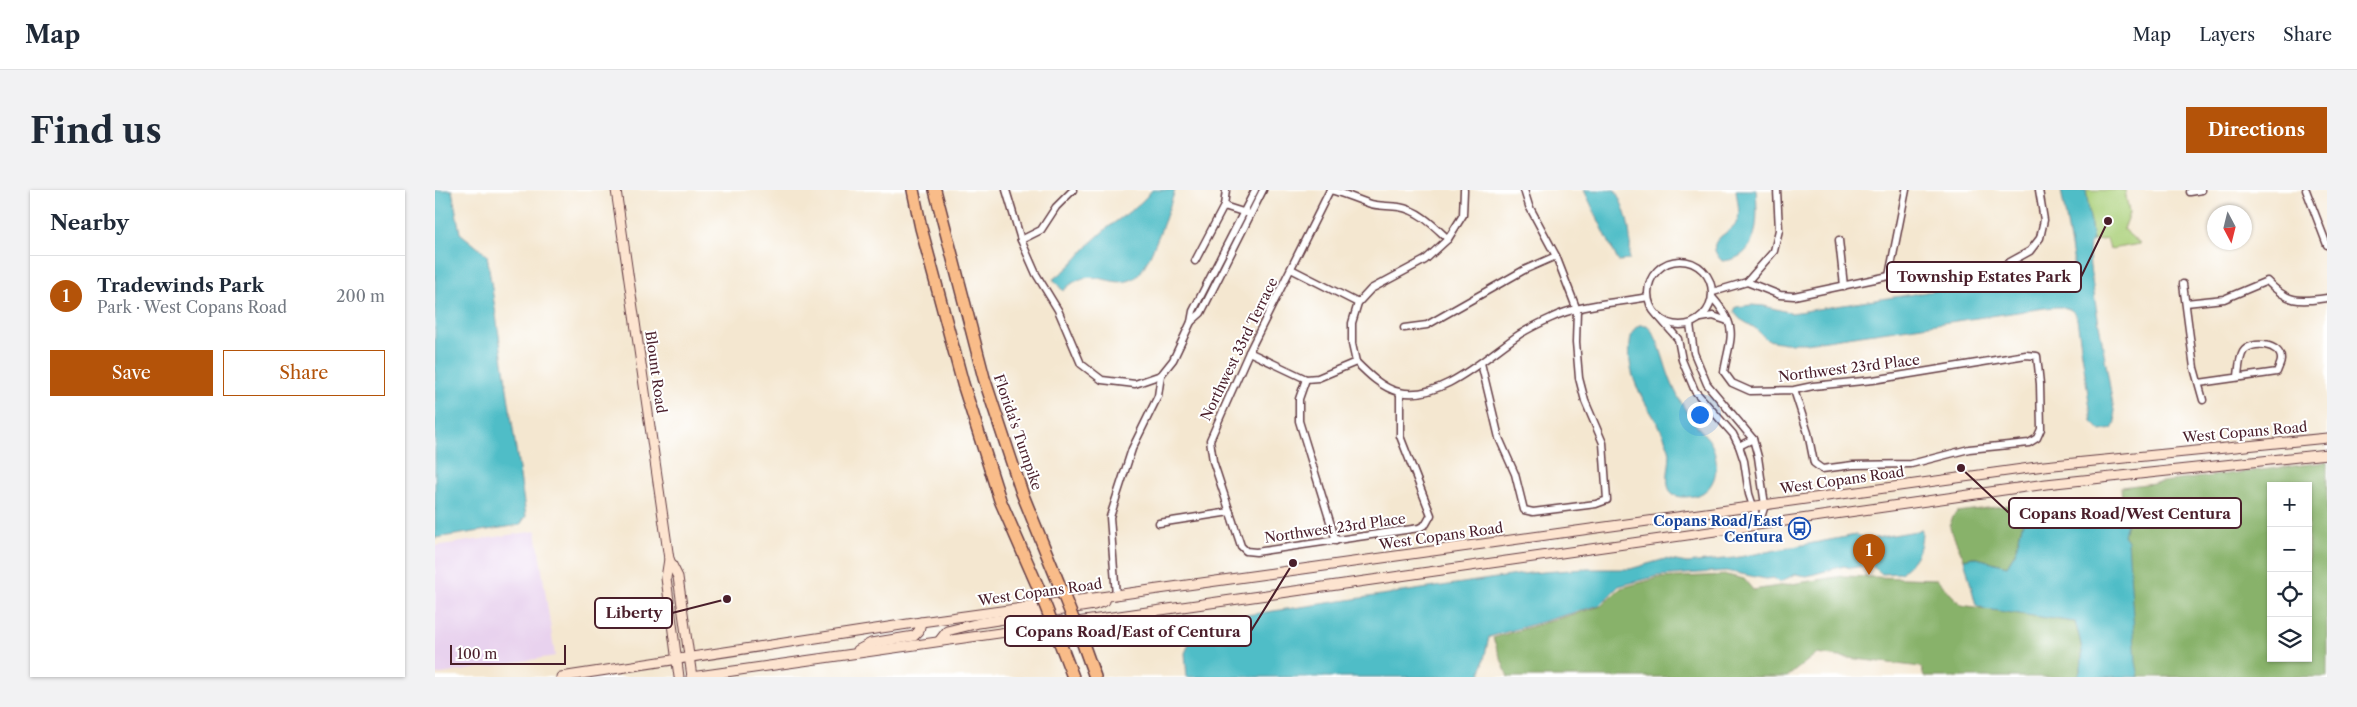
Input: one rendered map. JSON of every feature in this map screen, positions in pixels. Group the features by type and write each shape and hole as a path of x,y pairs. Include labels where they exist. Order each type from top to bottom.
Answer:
{"highway":[{"path":"913,190 921,228 963,384 1001,500 1073,677"},
{"name":"Florida's Turnpike","path":"935,190 983,378 1022,493 1095,677"}],"main road":[{"name":"Blount Road","path":"616,190 669,559 666,578 679,677"},
{"name":"West Copans Road","path":"561,677 921,622 2044,466 2327,438"},
{"path":"692,677 940,640 1978,493 2170,469 2327,454"},
{"path":"1976,476 1978,493"},
{"name":"Blount Road","path":"669,559 678,577 692,677"},
{"path":"1318,568 1320,586"},
{"path":"940,640 947,632 979,623 1094,605 1116,596"},
{"path":"852,654 871,643 914,636 919,631 921,622"}],"street":[{"path":"1006,190 1021,240 1036,274 1058,310 1081,364 1102,380 1135,384 1161,375"},
{"path":"1021,240 1041,230 1056,207 1073,190"},
{"path":"1195,260 1224,206 1226,190"},
{"path":"1116,596 1110,517 1132,449 1158,396 1161,375 1173,360 1191,322 1201,313 1247,213 1255,190"},
{"path":"1247,213 1263,190"},
{"path":"1330,190 1349,194 1367,203 1400,207 1414,212 1431,223 1448,240"},
{"name":"Northwest 33rd Terrace","path":"1246,551 1241,546 1213,461 1210,440 1249,352 1330,190"},
{"path":"1464,190 1463,215 1448,240 1425,260 1371,289 1358,303 1352,324 1351,344 1356,362 1386,387 1400,393 1419,393 1438,387 1460,377 1521,334 1553,317 1577,310 1648,297"},
{"path":"1481,363 1499,438 1515,474 1524,510 1533,512 1596,504 1607,500 1603,443 1585,401 1579,378 1576,342 1577,310 1556,256 1529,206 1523,190"},
{"path":"1712,295 1747,282 1775,251 1779,230 1777,190"},
{"path":"1889,276 1906,190"},
{"path":"1747,282 1781,295 1794,296 1889,276 1940,270 2001,267 2030,250 2040,238 2044,220 2039,190"},
{"path":"2190,192 2202,190"},
{"path":"2305,190 2327,245"},
{"path":"1224,206 1247,213"},
{"path":"1839,240 1844,286"},
{"path":"1404,328 1427,326 1524,270 1556,256"},
{"path":"1699,319 1710,306 1712,295 1707,275 1701,268 1683,260 1672,261 1655,272 1648,288 1648,297 1653,312 1659,317 1668,323 1679,325 1690,324 1705,316 1713,316 1728,321"},
{"path":"1291,269 1358,303"},
{"path":"2186,303 2225,299 2267,281 2281,295 2292,300 2327,298"},
{"path":"2183,284 2194,368 2203,400"},
{"name":"Northwest 23rd Place","path":"1712,295 1732,331 1732,343 1724,372 1732,383 1750,391 1794,390 1813,386 1873,380 2025,355 2037,356 2041,429 2037,438 2029,443 1969,449 1911,464 1853,465 1822,469 1814,463 1808,433 1794,390"},
{"path":"1659,317 1678,339 1695,391 1733,434 1739,446 1744,461 1753,507 1759,524"},
{"path":"1690,324 1695,353 1707,384 1753,439 1758,457 1765,505 1759,524"},
{"path":"2199,383 2277,372 2281,360 2279,354 2273,348 2251,345 2243,351 2239,362 2238,376"},
{"path":"1249,352 1305,379 1318,378 1356,362"},
{"path":"1688,374 1701,370"},
{"path":"1305,379 1299,399 1299,421 1336,541"},
{"name":"Northwest 23rd Place","path":"1246,551 1256,552 1336,541 1419,528 1426,524 1431,515 1400,436 1400,393"},
{"path":"1739,446 1753,439"},
{"path":"1159,523 1230,512"}],"shaded area":[{"path":"536,531 555,656 435,675 435,546"}],"green space":[{"path":"2086,190 2125,190 2129,213 2123,229 2140,244 2110,249 2107,239 2093,241"},
{"path":"2327,462 2327,677 2137,677 2134,660 2121,487"},
{"path":"2011,505 2023,522 2015,553 2007,566 1973,557 1964,559 1950,528 1951,518 1957,512"},
{"path":"1727,575 1744,579 1753,590 1843,576 1937,579 1961,605 2075,622 2082,650 2082,663 2078,677 1924,677 1921,667 1816,654 1787,677 1508,677 1493,638 1601,606 1621,588 1658,578"}],"water":[{"path":"435,190 452,190 460,233 487,255 526,516 520,525 435,538"},
{"path":"1152,190 1175,190 1158,237 1140,273 1135,278 1117,282 1092,277 1083,278 1074,282 1063,291 1053,279 1066,270 1092,241 1133,209"},
{"path":"1584,190 1615,190 1623,206 1628,224 1629,260 1618,261"},
{"path":"1736,190 1756,190 1757,213 1754,236 1744,253 1734,259 1722,261 1716,253 1715,247 1720,237 1738,219 1739,208"},
{"path":"2061,190 2086,190 2093,241 2090,243 2089,257 2116,422 2112,429 2101,431 2092,422 2077,319 2072,311 2064,307 2045,308 1806,343 1785,343 1767,340 1734,312 1736,307 1751,305 1764,306 1792,313 2073,269 2074,263"},
{"path":"1639,325 1647,325 1655,336 1679,398 1693,422 1711,442 1716,460 1716,470 1714,479 1703,493 1694,496 1677,496 1668,487 1669,449 1664,435 1643,399 1632,374 1630,341 1633,331"},
{"path":"2106,503 2131,507 2124,535 2128,541 2136,662 2139,677 2078,677 2082,656 2081,643 2075,622 1985,609 1976,605 1964,559 1973,557 2007,566 2015,553 2023,522 2015,508 2035,506 2051,510 2079,511"},
{"path":"1922,530 1921,543 1917,554 1911,564 1901,573 1882,574 1871,565 1851,568 1844,566 1807,576 1795,574 1779,583 1774,578 1766,579 1726,571 1658,576 1619,586 1600,605 1489,637 1480,677 1187,677 1185,653 1199,622 1530,573 1585,569 1630,569 1665,559 1687,563 1734,558 1856,535 1870,539"}],"place":[{"name":"Township Estates Park","path":"2108,221"},
{"name":"Copans Road/West Centura","path":"1961,468"},
{"name":"Copans Road/East Centura","path":"1799,529"},
{"name":"Copans Road/East of Centura","path":"1293,563"},
{"name":"Tradewinds Park","path":"1869,575"},
{"name":"Liberty","path":"727,599"}]}
